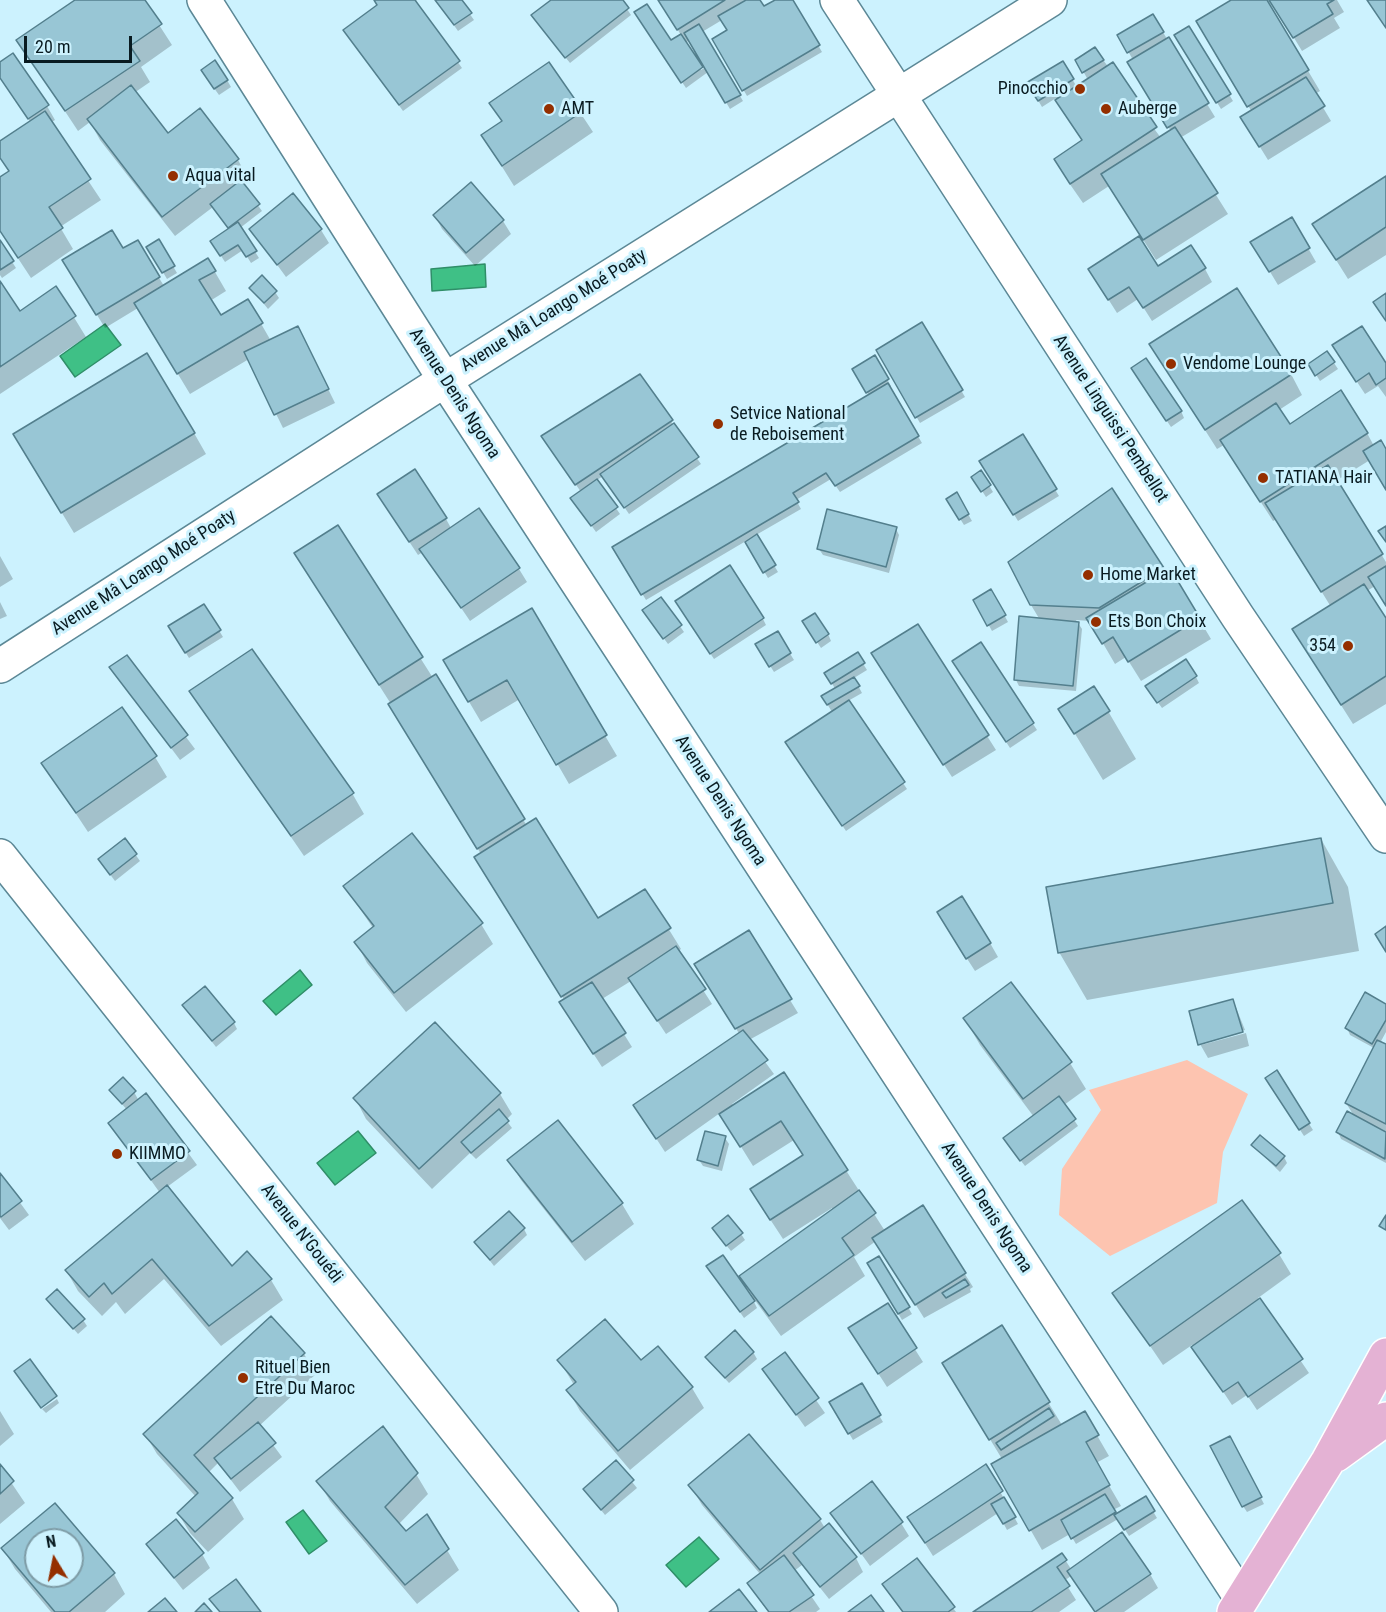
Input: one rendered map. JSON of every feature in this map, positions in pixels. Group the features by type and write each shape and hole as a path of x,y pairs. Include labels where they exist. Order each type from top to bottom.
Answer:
{"main road":[{"path":"1238,1605 1328,1461 1386,1355"},
{"path":"1328,1461 1386,1419"}],"street":[{"name":"Avenue Denis Ngoma","path":"204,0 445,380 1238,1605"},
{"name":"Avenue Linguissi Pembellot","path":"837,0 1238,617 1386,836"},
{"name":"Avenue Mâ Loango Moé Poaty","path":"0,666 445,380 1050,0"},
{"name":"Avenue N'Gouédi","path":"0,856 601,1612"}],"shaded area":[{"path":"485,264 486,287 432,291 431,269"},
{"path":"105,324 121,345 75,377 60,356"},
{"path":"300,970 312,985 276,1015 263,1001"},
{"path":"1187,1060 1248,1094 1223,1152 1217,1203 1110,1256 1059,1215 1062,1169 1101,1110 1089,1090"},
{"path":"358,1131 376,1153 335,1185 317,1163"},
{"path":"303,1510 327,1541 309,1554 286,1522"},
{"path":"699,1537 719,1559 686,1587 666,1565"}],"building":[{"path":"75,0 145,0 162,24 130,46 140,61 65,111 16,40"},
{"path":"374,0 415,0 460,61 399,105 343,30 377,5"},
{"path":"435,0 462,0 472,13 454,25"},
{"path":"551,0 623,0 629,8 565,58 531,15"},
{"path":"658,0 725,0 677,30"},
{"path":"746,0 760,0 764,6 775,0 793,0 820,45 742,91 712,39 727,30 718,16"},
{"path":"1231,0 1267,0 1309,70 1247,107 1196,21"},
{"path":"1269,0 1334,0 1327,4 1333,14 1293,38"},
{"path":"1367,0 1386,0 1386,28"},
{"path":"647,4 671,40 681,34 703,67 681,83 634,12"},
{"path":"1153,14 1164,32 1127,53 1117,35"},
{"path":"699,24 741,95 725,103 684,33"},
{"path":"1189,26 1231,94 1216,103 1174,35"},
{"path":"1169,37 1209,103 1167,128 1127,62"},
{"path":"1095,47 1104,60 1082,73 1075,60"},
{"path":"13,53 49,105 28,119 0,78 0,62"},
{"path":"215,60 228,80 214,89 201,70"},
{"path":"1063,61 1074,79 1038,101 1026,83"},
{"path":"549,62 583,111 502,166 481,135 502,121 489,103"},
{"path":"1113,62 1157,127 1070,184 1054,159 1082,140 1055,100"},
{"path":"1306,77 1325,106 1259,147 1240,117"},
{"path":"131,85 168,133 200,108 239,159 162,217 87,119"},
{"path":"45,111 91,179 49,207 63,228 18,258 0,231 0,177 9,171 0,158 0,141"},
{"path":"1175,127 1218,193 1143,240 1101,174"},
{"path":"1386,176 1386,227 1336,260 1312,224"},
{"path":"241,180 260,204 228,228 210,204"},
{"path":"471,182 504,220 466,253 433,215"},
{"path":"293,193 322,229 277,265 249,229"},
{"path":"1292,217 1310,248 1269,272 1250,242"},
{"path":"238,222 257,251 246,257 238,245 220,256 210,241"},
{"path":"112,230 123,248 138,240 160,277 96,315 62,260"},
{"path":"1139,236 1158,266 1191,245 1206,268 1143,308 1129,287 1108,300 1088,269"},
{"path":"159,239 175,266 162,273 146,247"},
{"path":"0,240 14,261 0,270"},
{"path":"208,258 216,271 199,280 221,315 248,299 263,323 177,374 134,303"},
{"path":"262,275 277,291 264,303 249,288"},
{"path":"0,281 20,311 56,286 76,316 0,367"},
{"path":"1237,288 1292,374 1205,430 1149,344"},
{"path":"1386,293 1386,321 1373,302"},
{"path":"922,322 963,390 915,418 876,350"},
{"path":"298,326 329,389 274,415 244,352"},
{"path":"1362,326 1386,363 1386,378 1376,385 1369,373 1356,382 1332,345"},
{"path":"1327,351 1335,362 1315,376 1308,364"},
{"path":"147,353 195,433 61,513 13,434"},
{"path":"875,355 889,379 866,393 852,369"},
{"path":"1146,358 1182,411 1166,421 1131,368"},
{"path":"640,374 673,420 575,485 541,436"},
{"path":"888,383 919,436 835,486 826,473 793,493 799,502 641,595 612,547"},
{"path":"1341,390 1368,433 1260,502 1220,440 1276,403 1290,424"},
{"path":"674,423 699,457 624,508 600,474"},
{"path":"1023,434 1057,489 1013,515 979,461"},
{"path":"1381,440 1386,449 1386,490 1363,451"},
{"path":"1328,465 1383,554 1321,592 1265,503"},
{"path":"415,469 447,518 409,542 377,494"},
{"path":"981,470 991,485 981,492 971,477"},
{"path":"597,479 618,507 591,526 570,498"},
{"path":"1112,488 1164,568 1099,608 1030,605 1008,562"},
{"path":"957,492 969,514 959,520 946,499"},
{"path":"479,508 520,568 461,608 419,549"},
{"path":"827,509 897,527 886,567 817,549"},
{"path":"338,525 423,657 379,685 294,553"},
{"path":"1386,526 1386,542 1378,531"},
{"path":"757,534 776,565 763,573 745,542"},
{"path":"730,565 764,618 710,654 675,601"},
{"path":"1386,566 1386,606 1368,577"},
{"path":"1170,568 1200,618 1128,662 1113,637 1102,644 1086,618"},
{"path":"1364,584 1386,618 1386,676 1341,705 1292,629"},
{"path":"991,589 1006,615 987,626 973,600"},
{"path":"661,597 682,625 663,639 642,610"},
{"path":"204,604 221,630 185,653 168,626"},
{"path":"532,608 607,735 556,765 507,680 468,702 443,660"},
{"path":"815,613 829,634 816,643 802,621"},
{"path":"1019,616 1079,622 1073,686 1014,680"},
{"path":"918,624 989,735 943,765 871,653"},
{"path":"778,631 791,653 769,667 755,644"},
{"path":"981,642 1034,723 1006,742 952,661"},
{"path":"252,649 354,793 291,836 189,691"},
{"path":"858,652 865,663 831,684 824,673"},
{"path":"127,655 188,735 171,748 109,667"},
{"path":"1186,659 1197,676 1157,703 1145,686"},
{"path":"436,674 525,819 477,849 388,704"},
{"path":"854,677 860,686 827,705 821,696"},
{"path":"1094,686 1110,711 1074,734 1058,709"},
{"path":"849,700 905,782 842,826 785,742"},
{"path":"122,707 157,756 76,813 41,763"},
{"path":"536,818 598,918 645,889 671,928 561,997 474,857"},
{"path":"412,833 483,923 394,993 354,942 374,926 343,886"},
{"path":"125,838 137,854 110,875 98,859"},
{"path":"1321,838 1333,903 1058,953 1046,887"},
{"path":"962,896 991,943 966,959 937,912"},
{"path":"1386,926 1386,952 1375,934"},
{"path":"749,930 792,999 735,1029 694,964"},
{"path":"676,946 706,989 657,1021 628,978"},
{"path":"592,982 626,1033 593,1054 559,1002"},
{"path":"1011,982 1072,1062 1023,1099 963,1018"},
{"path":"205,986 235,1022 212,1041 182,1005"},
{"path":"1365,992 1386,1004 1386,1020 1372,1044 1345,1028"},
{"path":"1233,999 1243,1032 1198,1045 1189,1011"},
{"path":"435,1022 501,1093 419,1169 353,1098"},
{"path":"743,1030 768,1060 656,1139 633,1105"},
{"path":"1377,1040 1386,1044 1386,1124 1345,1103"},
{"path":"1277,1070 1310,1123 1299,1130 1265,1078"},
{"path":"784,1072 848,1170 770,1220 750,1189 803,1155 781,1121 740,1147 719,1114"},
{"path":"123,1077 136,1091 122,1104 109,1090"},
{"path":"146,1093 190,1151 151,1180 108,1123"},
{"path":"1059,1096 1076,1119 1020,1161 1003,1138"},
{"path":"499,1109 509,1121 471,1153 461,1142"},
{"path":"1347,1111 1386,1132 1385,1159 1336,1132"},
{"path":"558,1120 623,1203 572,1242 507,1160"},
{"path":"705,1131 726,1136 718,1166 697,1160"},
{"path":"1260,1135 1285,1156 1276,1166 1251,1145"},
{"path":"0,1173 22,1201 1,1217 0,1216"},
{"path":"167,1185 232,1266 247,1251 272,1279 209,1326 152,1259 112,1294 104,1283 89,1297 65,1270"},
{"path":"859,1190 876,1213 842,1238 854,1255 769,1316 739,1276"},
{"path":"1242,1200 1281,1253 1150,1346 1112,1293"},
{"path":"923,1205 966,1273 915,1305 872,1238"},
{"path":"509,1211 525,1228 490,1260 474,1242"},
{"path":"728,1215 743,1233 726,1246 712,1228"},
{"path":"1386,1215 1386,1230 1379,1226"},
{"path":"723,1255 755,1301 740,1312 706,1266"},
{"path":"879,1256 910,1307 898,1314 867,1263"},
{"path":"965,1279 969,1285 946,1298 942,1293"},
{"path":"57,1289 85,1319 73,1329 46,1299"},
{"path":"1260,1298 1303,1359 1248,1397 1238,1382 1223,1392 1191,1347"},
{"path":"888,1303 917,1348 878,1374 848,1328"},
{"path":"271,1316 305,1353 194,1455 233,1498 195,1532 177,1513 198,1493 143,1434"},
{"path":"605,1319 641,1360 658,1346 693,1387 618,1451 566,1390 576,1382 557,1360"},
{"path":"1002,1325 1050,1402 989,1440 942,1363"},
{"path":"735,1330 754,1352 725,1378 705,1357"},
{"path":"785,1352 819,1398 796,1415 762,1369"},
{"path":"30,1359 57,1396 41,1408 14,1371"},
{"path":"862,1383 881,1415 848,1434 829,1402"},
{"path":"1049,1408 1054,1416 1001,1450 996,1443"},
{"path":"1085,1411 1099,1435 1086,1442 1110,1485 1029,1531 991,1464"},
{"path":"258,1422 276,1443 231,1479 214,1458"},
{"path":"383,1426 418,1473 385,1507 406,1531 427,1514 449,1549 405,1585 316,1481"},
{"path":"749,1434 821,1519 760,1570 688,1485"},
{"path":"1230,1436 1262,1497 1242,1507 1210,1446"},
{"path":"616,1460 634,1480 601,1510 583,1489"},
{"path":"0,1464 14,1481 0,1494"},
{"path":"986,1464 1003,1491 925,1543 907,1517"},
{"path":"872,1481 903,1522 861,1554 830,1513"},
{"path":"1105,1494 1116,1512 1071,1539 1061,1520"},
{"path":"1146,1496 1155,1511 1124,1530 1114,1515"},
{"path":"1004,1497 1016,1517 1003,1524 991,1504"},
{"path":"55,1503 76,1528 25,1528"},
{"path":"176,1519 204,1553 174,1578 146,1544"},
{"path":"829,1523 857,1557 820,1587 793,1553"},
{"path":"24,1529 24,1575 1,1548"},
{"path":"1122,1532 1151,1574 1095,1612 1067,1571"},
{"path":"84,1537 115,1573 69,1612 55,1612 35,1588 84,1588"},
{"path":"1062,1553 1067,1560 1057,1567 1070,1586 1031,1612 973,1612"},
{"path":"784,1555 814,1595 789,1612 769,1612 747,1583"},
{"path":"917,1558 955,1607 948,1612 903,1612 882,1584"},
{"path":"236,1579 261,1612 220,1612 209,1599"},
{"path":"739,1589 757,1612 709,1612"},
{"path":"871,1595 884,1612 848,1612"},
{"path":"165,1598 177,1612 148,1612"},
{"path":"204,1603 212,1612 195,1612"}],"place":[{"name":"Pinocchio","path":"1080,89"},
{"name":"AMT","path":"549,109"},
{"name":"Auberge","path":"1106,109"},
{"name":"Aqua vital","path":"173,176"},
{"name":"Vendome Lounge","path":"1171,364"},
{"name":"Setvice National de Reboisement","path":"718,424"},
{"name":"TATIANA Hair","path":"1263,478"},
{"name":"Home Market","path":"1088,575"},
{"name":"Ets Bon Choix","path":"1096,622"},
{"name":"354","path":"1348,646"},
{"name":"KIIMMO","path":"117,1154"},
{"name":"Rituel Bien Etre Du Maroc","path":"243,1378"}]}
